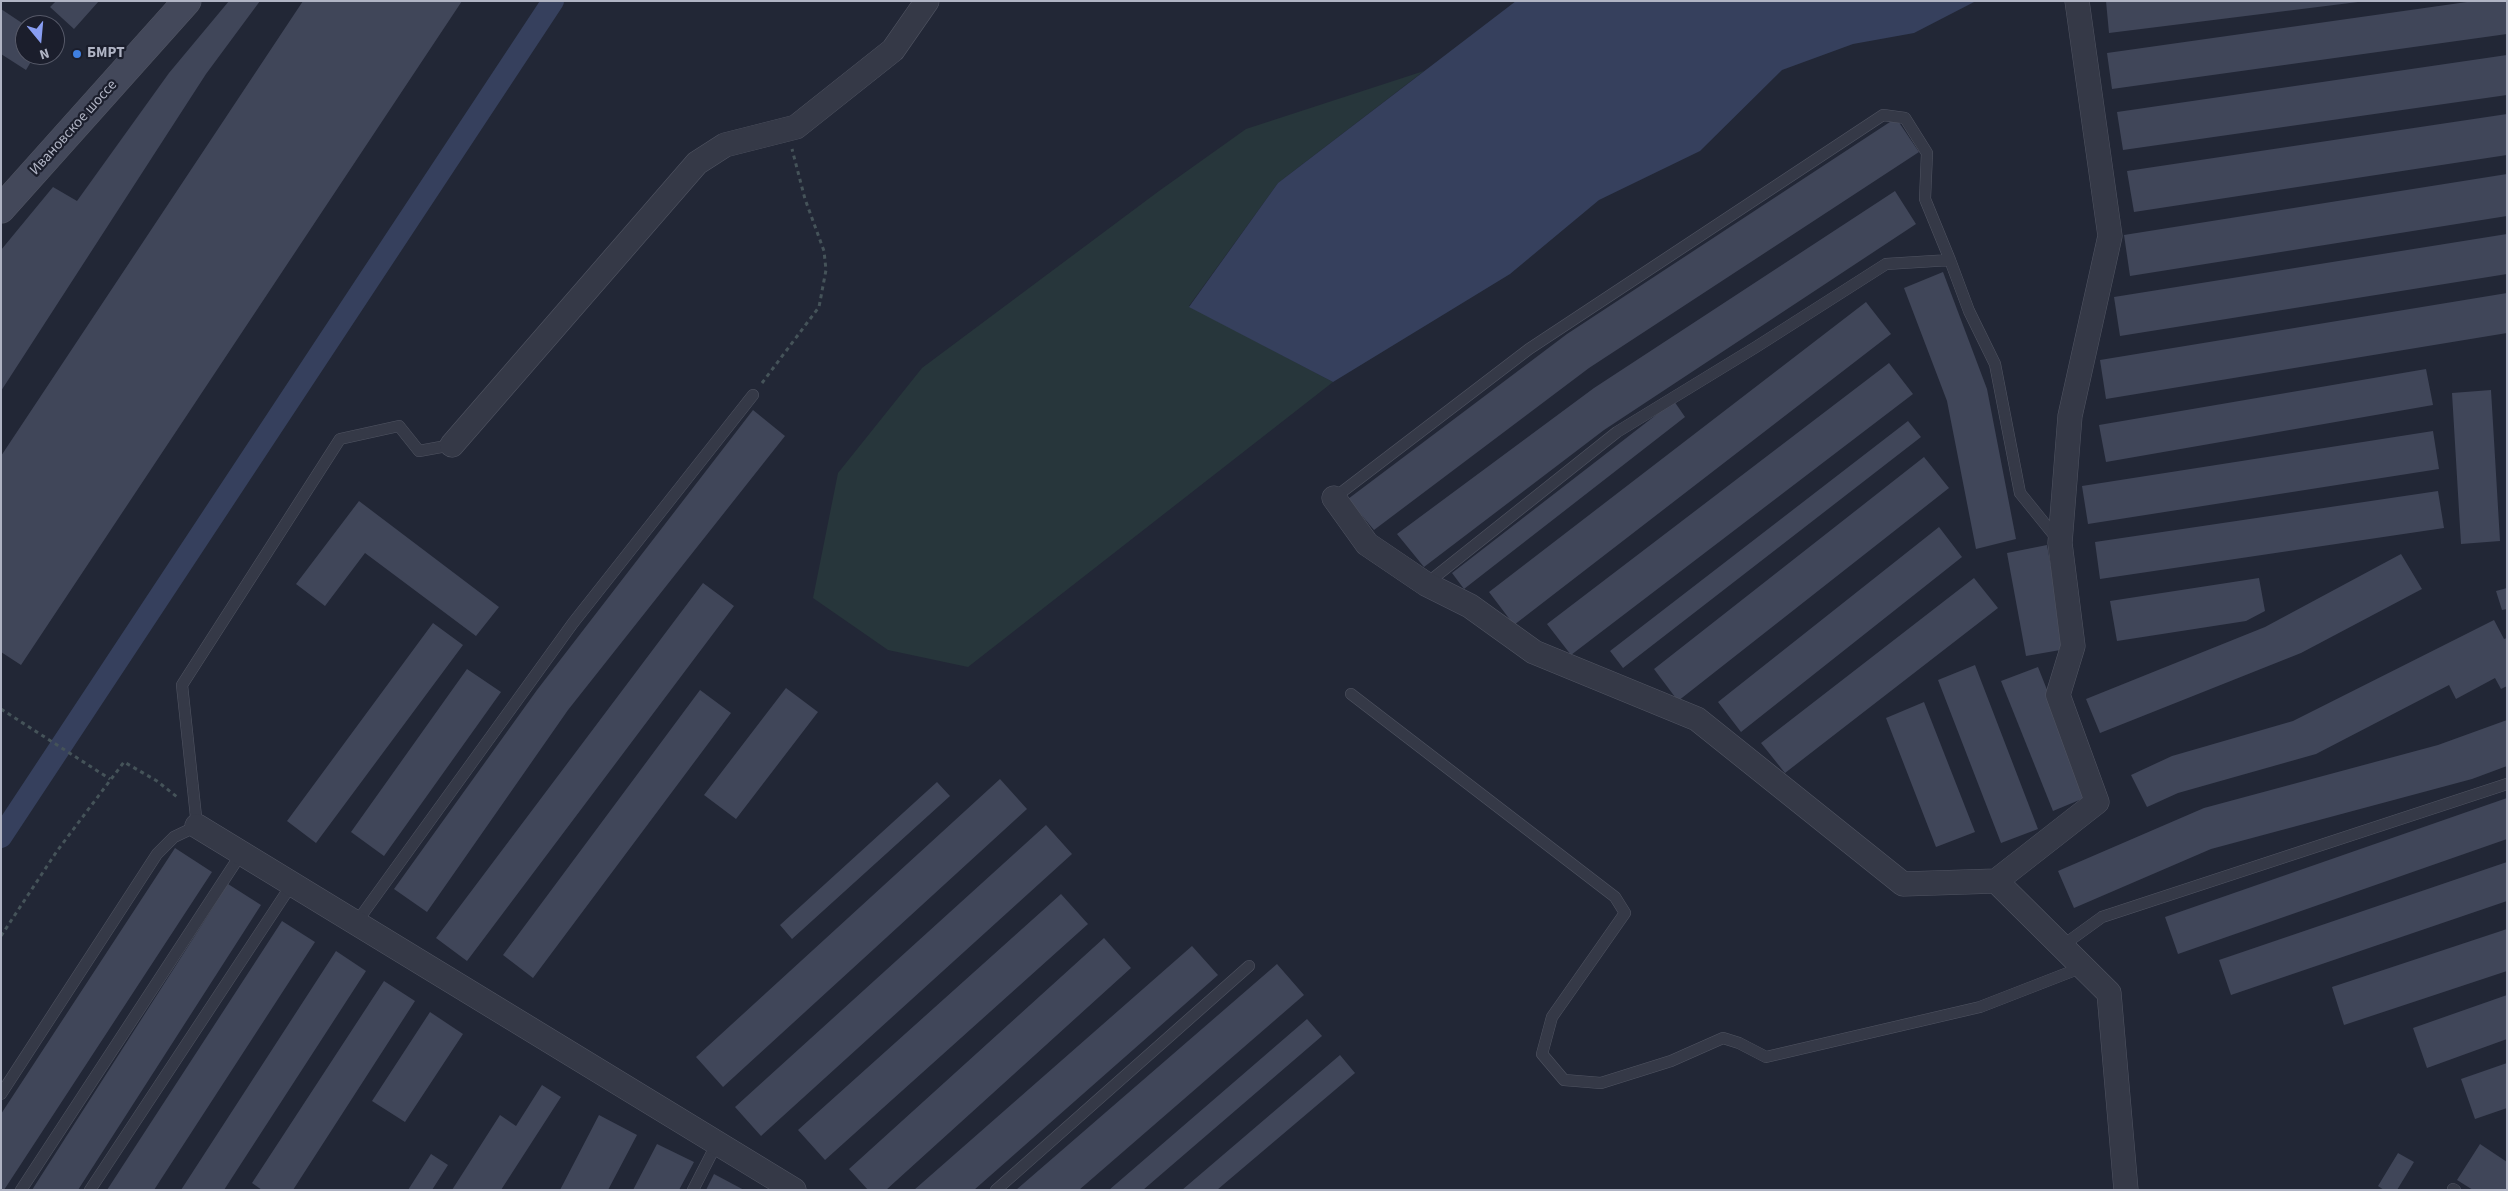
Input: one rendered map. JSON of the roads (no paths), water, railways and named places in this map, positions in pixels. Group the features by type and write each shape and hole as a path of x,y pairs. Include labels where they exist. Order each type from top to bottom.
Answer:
{"street":[{"name":"Ивановское шоссе","path":"1,210 187,1"},
{"path":"452,445 697,163 725,145 796,127 893,50 927,1"},
{"path":"1334,498 1367,544 1426,584 1470,606 1534,652 1697,719 1903,884 1996,881 2098,802 2058,694 2073,646 2060,543 2070,416 2110,236 2077,1"},
{"path":"197,826 794,1190"},
{"path":"1996,881 2109,993 2126,1190"}],"lane":[{"path":"1334,498 1528,349 1883,115 1906,118 1927,153 1925,199 1969,311 1995,364 2020,493 2060,543"},
{"path":"1426,584 1617,432 1756,347 1886,264 1950,260"},
{"path":"356,923 573,623 753,395"},
{"path":"1,1094 157,854 174,837 197,826 182,685 340,439 399,426 419,452 452,445"},
{"path":"1351,694 1615,897 1625,913 1552,1017 1542,1054 1564,1080 1601,1083 1672,1061 1723,1038 1739,1043 1766,1058 1980,1007 2083,967"},
{"path":"2062,946 2102,916 2507,784"},
{"path":"21,1190 241,854"},
{"path":"90,1190 292,884"},
{"path":"996,1190 1249,966"},
{"path":"693,1190 717,1143"}],"water":[{"path":"1516,1 1976,1 1914,33 1853,44 1782,70 1700,151 1599,200 1510,274 1333,382 1189,307 1278,183"}],"waterway":[{"path":"1,837 553,1"}],"place":[{"name":"БМРТ","path":"77,54"}]}
